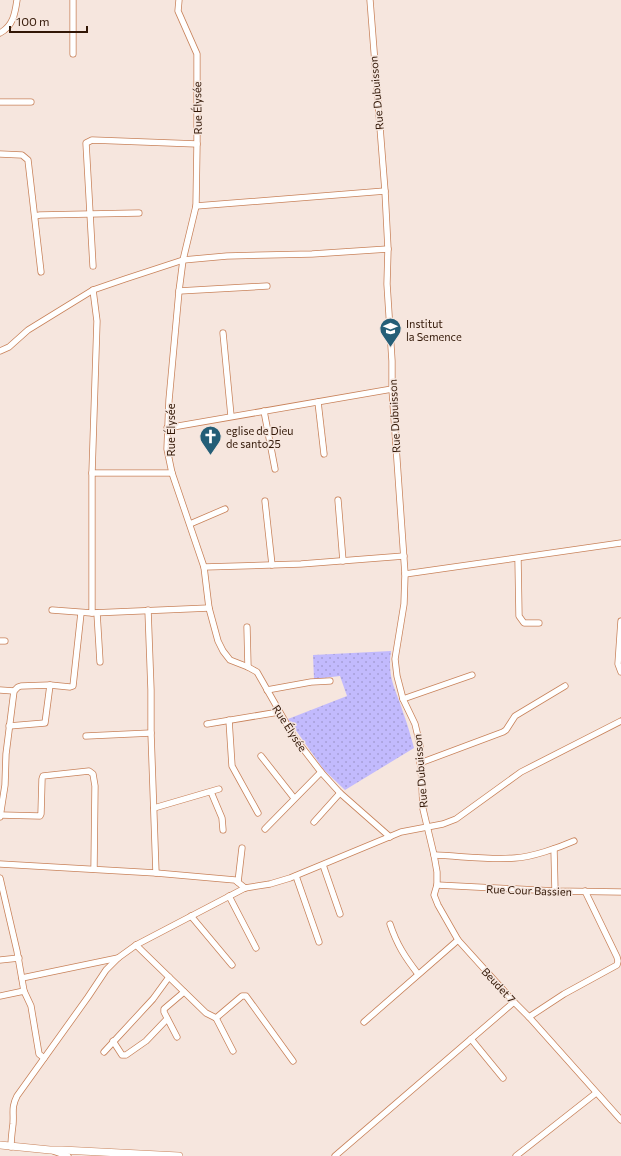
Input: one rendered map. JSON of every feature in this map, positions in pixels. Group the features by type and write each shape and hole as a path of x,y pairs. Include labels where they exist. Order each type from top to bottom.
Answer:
{"street":[{"path":"0,33 6,30 14,19 17,0"},
{"path":"73,0 73,54"},
{"name":"Rue Élysée","path":"179,0 178,11 197,54 197,144 196,206 183,260 179,291 168,428 167,449 172,473 204,567 209,608 218,641 223,651 230,660 257,672 294,737 321,772 340,793 390,837"},
{"name":"Rue Dubuisson","path":"370,0 385,191 388,249 387,284 392,361 392,390 405,574 404,604 395,659 397,676 403,699 415,724 420,745 423,809 427,827"},
{"path":"0,102 31,102"},
{"path":"93,266 86,143 88,141 197,144"},
{"path":"0,154 22,156 28,160 41,272"},
{"path":"196,206 385,191"},
{"path":"35,216 90,213 140,213"},
{"path":"0,351 9,347 28,330 93,290 183,260 227,256 312,254 388,249"},
{"path":"179,291 267,286"},
{"path":"93,290 97,321 92,473 95,613 100,662"},
{"path":"223,332 231,416"},
{"path":"168,428 231,416 392,390"},
{"path":"318,402 324,454"},
{"path":"264,411 275,469"},
{"path":"92,473 172,473"},
{"path":"338,500 343,561"},
{"path":"265,501 272,565"},
{"path":"190,524 225,509"},
{"path":"405,574 518,559 621,543"},
{"path":"204,567 301,564 404,556"},
{"path":"518,559 519,616 524,623 539,623"},
{"path":"52,610 95,613 209,608"},
{"path":"148,610 151,690 150,733 156,872"},
{"path":"81,613 73,686 21,686 14,691 0,816 40,816 43,776 89,771 93,774 95,786 94,869"},
{"path":"621,621 618,664 621,672"},
{"path":"247,627 248,667"},
{"path":"403,699 472,675"},
{"path":"267,690 311,682 330,681"},
{"path":"10,726 42,724 46,722 50,685"},
{"path":"420,763 503,732 515,716 565,686"},
{"path":"0,690 14,691"},
{"path":"207,724 279,712"},
{"path":"229,720 232,766 258,813"},
{"path":"11,1147 13,1121 12,1110 17,1096 106,970 118,958 136,945 245,888 270,884 296,876 400,832 443,824 456,819 521,772 621,721"},
{"path":"86,736 150,733"},
{"path":"261,756 294,798"},
{"path":"265,829 321,772"},
{"path":"154,808 220,789"},
{"path":"211,792 222,818 223,830"},
{"path":"314,822 340,793"},
{"name":"Beudet 7","path":"427,827 437,872 437,885 434,895 458,940 620,1119"},
{"path":"434,855 477,858 516,858 554,849 574,841"},
{"path":"238,882 242,848"},
{"path":"554,849 555,891"},
{"path":"0,864 156,872 235,880 245,888"},
{"path":"324,865 340,914"},
{"path":"296,876 319,942"},
{"path":"0,878 19,958 24,991 31,1006 39,1054 44,1058"},
{"name":"Rue Cour Bassien","path":"437,885 555,891 621,892"},
{"path":"529,1017 564,994 617,965 617,957 585,891"},
{"path":"229,896 256,948"},
{"path":"191,916 232,965"},
{"path":"390,924 402,954 418,974"},
{"path":"364,1022 458,940"},
{"path":"136,945 206,1013 216,1018 233,1051"},
{"path":"0,960 19,958"},
{"path":"22,978 118,958"},
{"path":"104,1052 153,999 169,977"},
{"path":"0,996 24,991"},
{"path":"177,1037 164,1014 164,1009 184,992"},
{"path":"216,1018 242,996 246,996 293,1061"},
{"path":"335,1156 514,1002"},
{"path":"113,1041 122,1055 126,1056 146,1041 167,1019"},
{"path":"471,1039 503,1078"},
{"path":"516,1156 596,1093"},
{"path":"0,1145 50,1150 179,1156"},
{"path":"50,1150 68,1156"}],"shaded area":[{"path":"391,651 391,677 414,748 345,790 324,770 288,719 347,696 340,676 314,679 313,655"}],"place":[{"name":"Institut la Semence","path":"390,348"},
{"name":"eglise de Dieu de santo25","path":"211,456"}]}
